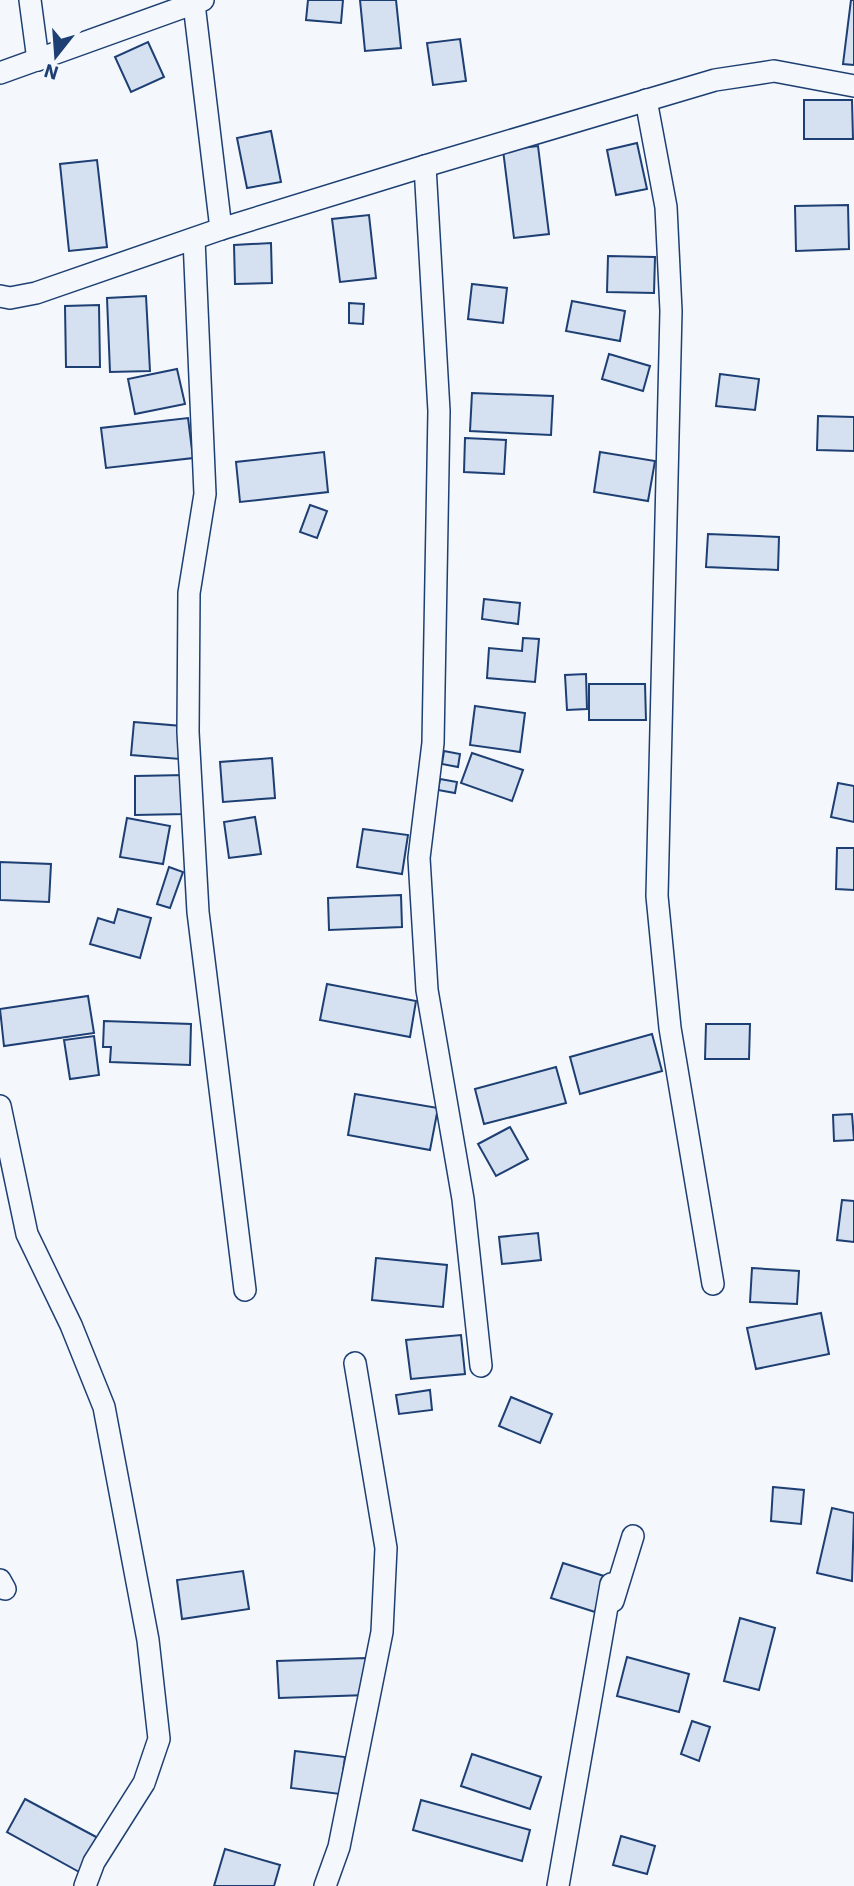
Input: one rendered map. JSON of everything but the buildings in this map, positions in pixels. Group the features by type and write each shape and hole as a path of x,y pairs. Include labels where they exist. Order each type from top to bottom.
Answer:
{"street":[{"path":"30,0 38,60"},
{"path":"0,73 199,2 221,229"},
{"path":"0,296 10,299 36,293 221,229 715,80 774,71 854,86"},
{"path":"646,100 666,207 671,311 657,896 670,1028 713,1284"},
{"path":"425,166 439,411 433,743 419,858 427,990 463,1199 481,1366"},
{"path":"194,239 205,494 189,593 188,732 198,912 245,1290"},
{"path":"0,1106 27,1234 71,1325 104,1407 149,1640 159,1739 144,1783 94,1862 85,1886"},
{"path":"325,1886 340,1847 383,1620 386,1548 355,1363"},
{"path":"602,1635 633,1536"},
{"path":"558,1886 611,1584"}]}
